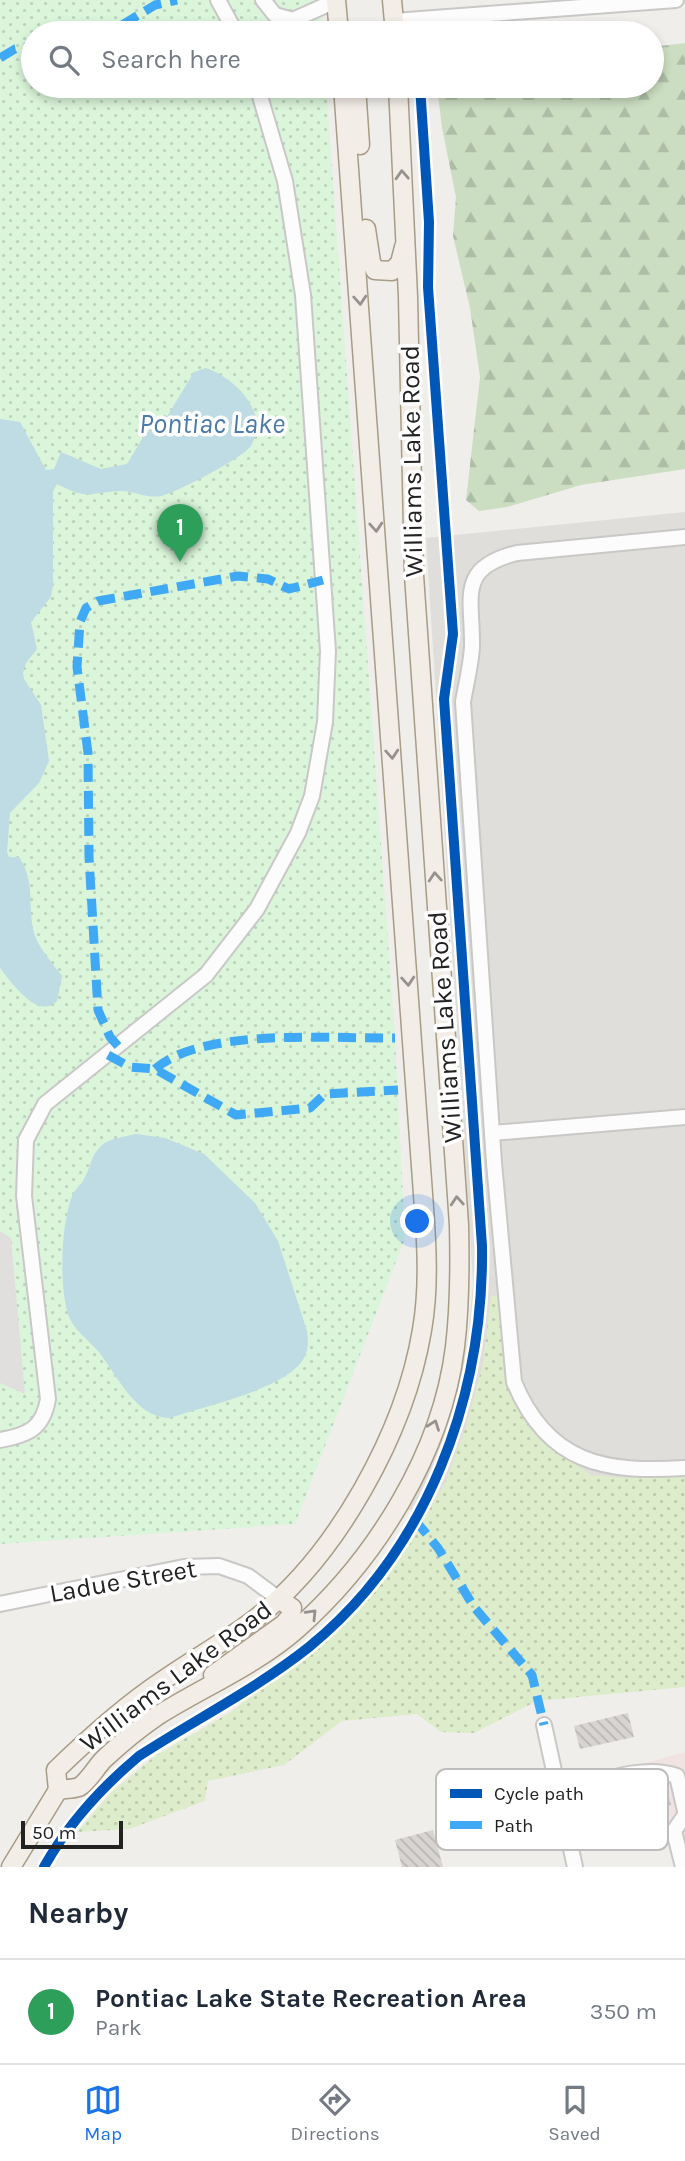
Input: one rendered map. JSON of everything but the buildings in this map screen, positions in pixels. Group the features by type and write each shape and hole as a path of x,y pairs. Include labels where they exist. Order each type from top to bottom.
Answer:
{"main road":[{"path":"336,0 338,21"},
{"path":"382,0 391,21"},
{"path":"392,0 394,21"},
{"name":"Williams Lake Road","path":"11,1867 58,1790 56,1770 100,1728 279,1599 335,1532 366,1489 389,1438 422,1331 428,1269 344,98"},
{"path":"357,98 367,243 371,262 376,270 392,271 400,263 405,244"},
{"name":"Williams Lake Road","path":"58,1790 79,1787 138,1729 195,1692 245,1666 296,1630 339,1586 383,1534 418,1469 439,1411 455,1350 460,1286 459,1224 414,575 405,244 398,98"},
{"path":"195,1692 224,1664 284,1624 292,1608 279,1599"},
{"path":"138,1729 130,1727 137,1710 186,1678 221,1642"}],"street":[{"path":"218,0 229,21"},
{"path":"263,0 275,15 293,20 324,6 328,0"},
{"path":"457,21 676,0"},
{"path":"0,1440 22,1435 36,1427 44,1418 48,1399 24,1196 26,1140 33,1123 45,1104 206,975 257,909 298,833 312,796 320,755 325,722 328,651 303,295 285,181 261,98"},
{"path":"685,537 517,553 491,561 472,580 469,614 472,648 463,702 506,1322 514,1382 522,1401 548,1435 582,1457 628,1471 685,1468"},
{"path":"492,1133 685,1116"},
{"name":"Ladue Street","path":"0,1604 184,1567 219,1566 248,1576 279,1599"},
{"path":"544,1726 554,1769"},
{"path":"668,1773 677,1776 685,1813 674,1830 683,1867"}],"path":[{"path":"407,1531 415,1517"}],"shaded area":[{"path":"685,512 685,1491 407,1510 428,1469 455,1396 468,1338 473,1283 426,538"},
{"path":"0,1231 11,1238 25,1394 0,1383"},
{"path":"685,1752 685,1844 668,1845 668,1769 624,1769"}],"green space":[{"path":"0,0 319,0 321,21 21,21 21,98 327,98 395,1038 405,1238 295,1524 0,1544"},
{"path":"685,43 685,469 581,485 507,507 479,511 466,500 480,377 470,308 453,236 456,197 438,98 664,98 664,46"},
{"path":"505,1295 519,1405 551,1446 591,1475 628,1478 685,1475 685,1687 537,1701 474,1733 441,1732 417,1714 342,1721 284,1765 208,1781 205,1801 129,1829 77,1832 111,1792 155,1756 229,1713 348,1621 402,1554 444,1485 467,1424 483,1363 491,1296"}],"water":[{"name":"Pontiac Lake","path":"206,368 228,380 247,399 253,410 256,435 244,452 180,489 161,496 124,491 82,494 57,484 53,491 53,585 51,597 31,622 37,649 26,663 23,673 41,705 49,761 39,783 10,813 7,852 9,857 19,857 24,866 28,876 34,933 42,950 62,976 57,1001 50,1006 42,1006 26,997 0,968 0,419 20,422 46,470 54,469 61,452 101,469 127,464 145,434 168,415 194,372"},
{"path":"136,1134 165,1138 204,1154 255,1203 278,1241 307,1331 304,1358 280,1379 242,1396 170,1418 147,1411 128,1393 98,1351 74,1325 68,1314 63,1287 65,1223 73,1194 104,1143"}],"marked path":[{"path":"129,21 155,5 177,0"},
{"path":"0,58 21,48"},
{"path":"118,1046 110,1037 98,1010 89,857 88,753 77,667 80,622 86,608 98,601 238,576 268,579 289,589 323,580"},
{"path":"155,1069 176,1056 235,1041 304,1037 395,1038"},
{"path":"108,1055 130,1067 155,1069 236,1115 310,1108 325,1094 398,1090"},
{"path":"415,1520 438,1548 474,1607 532,1675 544,1725"}],"cycle path":[{"path":"44,1867 87,1807 139,1756 289,1662 351,1608 387,1565 417,1517 441,1466 460,1413 473,1358 480,1302 482,1246 444,699 453,634 428,287 429,222 421,98"}],"place":[{"name":"Pontiac Lake State Recreation Area","path":"180,562"}]}
